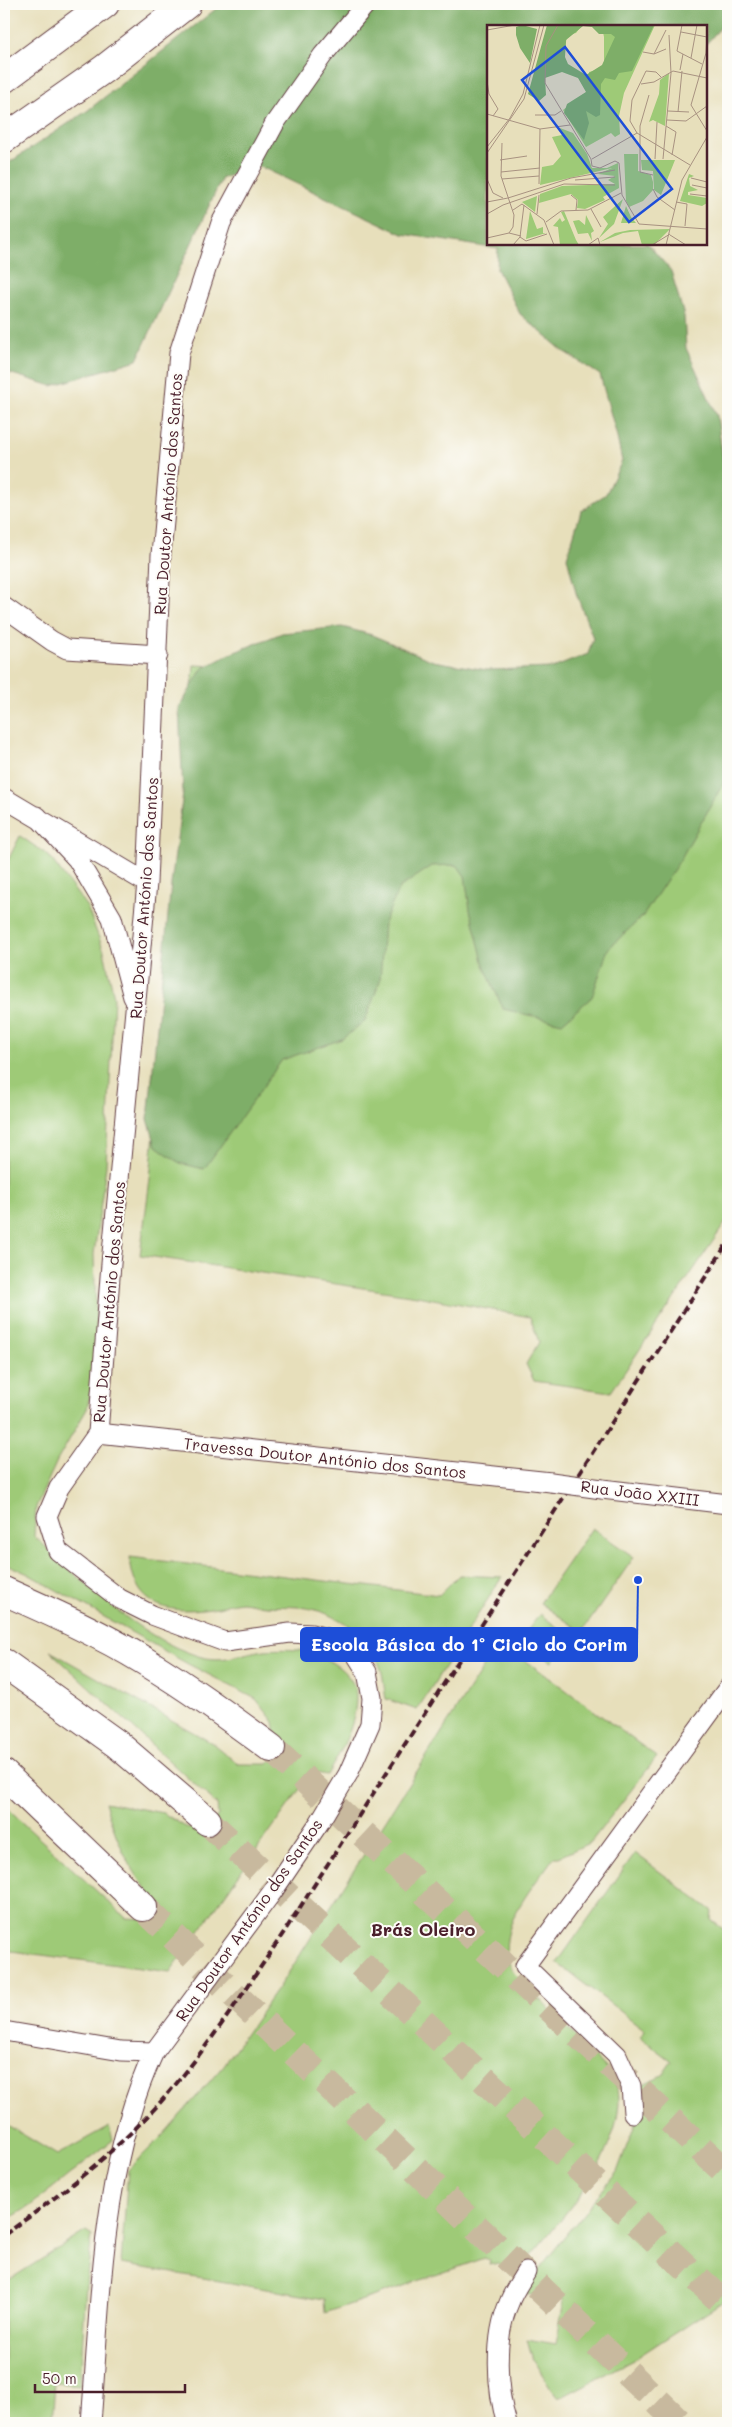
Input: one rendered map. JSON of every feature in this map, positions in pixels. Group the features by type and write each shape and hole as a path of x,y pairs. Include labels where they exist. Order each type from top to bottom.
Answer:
{"highway":[{"path":"4,79 105,4"},
{"path":"4,139 104,69 187,4"},
{"path":"4,1591 75,1624 142,1659 210,1702 271,1748"},
{"path":"4,1663 117,1744 207,1821"},
{"path":"4,1774 143,1907"}],"street":[{"name":"Rua Doutor António dos Santos","path":"91,2423 108,2209 141,2079 154,2052 273,1891 319,1822 348,1774 370,1724 372,1698 367,1672 355,1653 337,1641 311,1634 290,1633 225,1642 193,1632 120,1599 58,1551 47,1516 59,1488 98,1433 111,1264 147,883 162,556 179,353 221,223 275,124 323,55 366,4"},
{"path":"4,607 67,649 158,655"},
{"path":"4,798 147,883"},
{"path":"37,816 77,860 112,918 136,1010"},
{"name":"Travessa Doutor António dos Santos","path":"98,1433 551,1482"},
{"name":"Rua João XXIII","path":"551,1482 728,1504"},
{"path":"633,2113 631,2086 617,2055 525,1966 728,1688"},
{"path":"4,2031 121,2051 154,2052"},
{"path":"507,2423 498,2386 499,2345 508,2304 526,2272"}],"green space":[{"path":"222,4 728,4 728,19 707,43 707,25 487,25 487,245 649,245 671,271 684,316 686,348 717,416 725,474 728,475 728,775 680,860 643,916 608,949 592,997 562,1023 503,1009 484,965 470,910 465,876 457,865 432,866 399,888 384,923 380,981 365,1021 342,1039 282,1060 204,1169 179,1163 156,1146 148,1119 171,884 183,793 179,708 202,669 230,654 282,633 342,627 372,635 433,661 487,670 553,668 588,654 593,638 576,593 567,557 581,511 606,494 622,461 600,375 563,351 520,314 497,269 498,249 403,234 259,166 222,178 137,360 52,386 9,373 4,369 4,166 87,111"},
{"path":"728,543 728,1219 611,1392 534,1381 526,1364 539,1342 530,1317 417,1296 140,1255 150,1179 194,665 404,674 573,677"},
{"path":"20,836 49,856 87,907 104,951 114,997 106,1166 94,1254 97,1345 92,1385 87,1409 57,1461 36,1507 34,1536 110,1605 152,1635 175,1647 198,1656 216,1659 265,1650 282,1649 310,1652 339,1667 350,1679 356,1694 354,1716 348,1736 327,1775 310,1772 298,1792 170,1972 4,1950 4,1806 126,1918 146,1919 151,1895 135,1873 123,1851 105,1802 163,1813 184,1826 199,1832 209,1828 218,1815 217,1805 50,1651 212,1743 238,1764 268,1764 279,1753 274,1722 256,1699 186,1663 28,1574 4,1563 4,868"},
{"path":"592,1528 634,1557 582,1632 540,1603"},
{"path":"130,1557 439,1595 459,1575 502,1577 417,1710 386,1699 382,1673 370,1647 361,1636 338,1619 312,1609 264,1606 244,1602 195,1610 168,1608 156,1604 146,1597 138,1587"},
{"path":"540,1614 569,1636 552,1662 520,1640"},
{"path":"498,1644 506,1646 657,1757 591,1842 559,1857 554,1857 521,1904 509,1930 506,1944 508,1962 514,1973 614,2076 619,2098 616,2122 597,2168 566,2212 518,2271 502,2267 498,2263 489,2265 490,2261 485,2258 325,2313 324,2299 121,2264 128,2170 163,2135 224,2065 291,1969"},
{"path":"635,1853 712,1911 711,1920 726,1931 722,1937 728,1942 728,2298 633,2360 558,2399 533,2360 527,2339 556,2344 564,2300 526,2294 526,2285 617,2172 643,2103 639,2086 662,2075 672,2061 640,2037 645,2030 557,1963"},
{"path":"4,2123 57,2155 109,2126 113,2140 30,2206 4,2222"},
{"path":"86,2231 92,2235 86,2285 80,2385 55,2383 52,2423 4,2423 4,2283"}],"tunnel":[{"path":"271,1748 728,2174"},
{"path":"207,1821 728,2307"},
{"path":"143,1907 680,2423"}],"railway":[{"path":"4,2235 65,2190 104,2158 158,2105 193,2063 241,1997 286,1929 728,1242"}],"place":[{"name":"Escola Básica do 1º Ciclo do Corim","path":"638,1580"}],"district":[{"name":"Brás Oleiro","path":"423,1930"}]}
